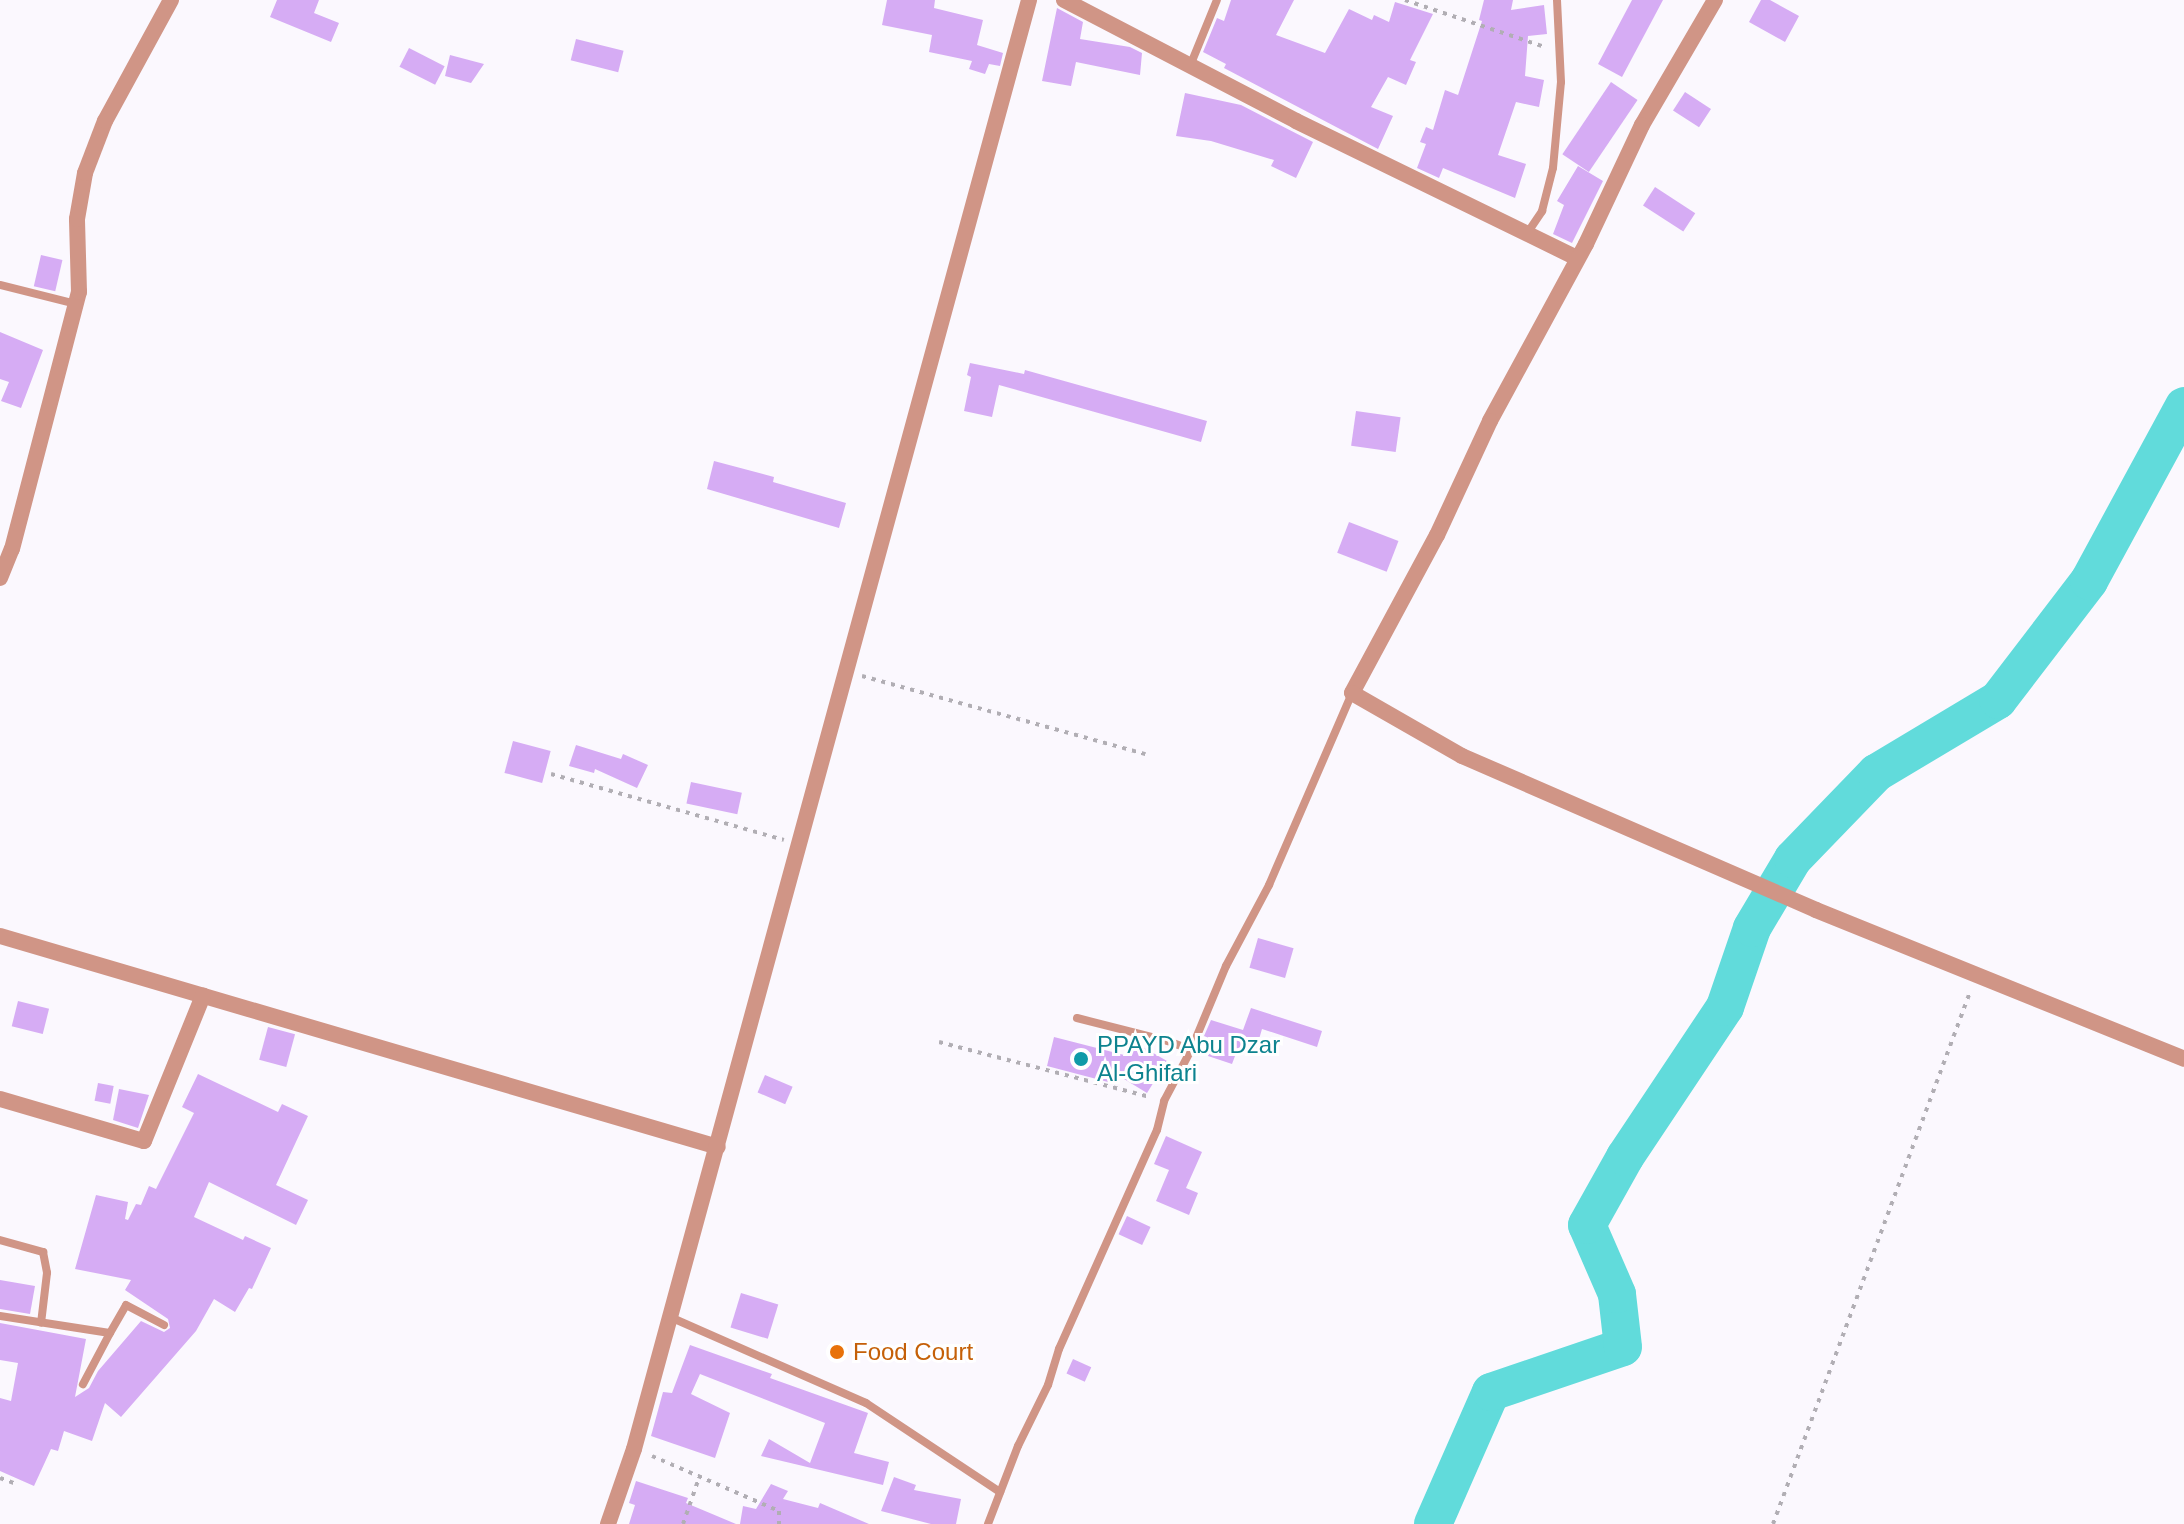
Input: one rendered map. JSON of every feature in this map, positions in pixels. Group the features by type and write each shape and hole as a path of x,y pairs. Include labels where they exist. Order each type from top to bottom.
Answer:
{"street":[{"path":"0,578 12,549 76,304 81,267 77,219 85,173 105,121 171,0"},
{"path":"608,1524 634,1449 718,1147 1029,0"},
{"path":"1064,0 1525,236 1577,258"},
{"path":"1715,0 1642,125 1577,258 1490,421 1437,535 1352,693 1462,756 1787,897 2184,1059"},
{"path":"0,936 718,1147"},
{"path":"0,1099 144,1141 203,996"}],"lane":[{"path":"1190,66 1217,0"},
{"path":"1525,236 1542,211 1553,168 1560,98 1557,0"},
{"path":"0,285 76,304"},
{"path":"988,1524 1110,1231 1157,1130 1164,1101 1191,1050 1226,966 1269,885 1352,693"},
{"path":"1077,1018 1168,1041 1191,1050"},
{"path":"0,1240 43,1252 47,1273 41,1323"},
{"path":"83,1384 126,1305 164,1325"},
{"path":"0,1316 110,1333"},
{"path":"669,1317 866,1403 1000,1492"}],"path":[{"path":"1405,0 1559,52"},
{"path":"846,672 1145,754"},
{"path":"551,774 801,845"},
{"path":"1773,1524 1977,975"},
{"path":"939,1042 1164,1101"},
{"path":"634,1449 779,1511 779,1524"},
{"path":"683,1524 700,1475"},
{"path":"0,1478 14,1483"}],"building":[{"path":"277,0 319,0 314,13 339,23 331,42 270,17"},
{"path":"887,0 935,0 934,8 983,20 977,45 1003,53 1000,66 989,64 985,74 969,69 972,61 929,52 932,35 882,25"},
{"path":"1231,0 1294,0 1276,35 1325,53 1349,9 1372,20 1374,15 1389,22 1395,2 1433,14 1410,60 1416,62 1406,85 1388,77 1371,107 1393,116 1378,149 1224,68 1226,64 1203,52 1217,18 1224,21"},
{"path":"1484,0 1513,0 1511,10 1544,5 1547,34 1528,36 1525,76 1544,80 1539,107 1516,102 1498,155 1526,164 1515,198 1443,168 1439,178 1417,168 1426,144 1420,142 1426,127 1433,130 1445,90 1458,95 1482,21 1479,20"},
{"path":"1632,0 1663,0 1622,77 1598,64"},
{"path":"1761,0 1770,0 1799,16 1785,42 1749,22"},
{"path":"1057,8 1083,22 1080,39 1130,47 1142,53 1140,75 1076,62 1071,86 1042,81"},
{"path":"576,39 624,51 618,72 571,60"},
{"path":"409,48 445,66 435,85 399,67"},
{"path":"450,55 484,64 471,83 445,76"},
{"path":"1611,82 1638,100 1589,172 1562,154"},
{"path":"1685,92 1711,109 1699,127 1673,110"},
{"path":"1185,93 1241,105 1313,142 1296,178 1271,166 1274,160 1211,141 1176,136"},
{"path":"1578,166 1603,181 1572,243 1553,234 1564,205 1557,201"},
{"path":"1655,187 1695,213 1683,232 1643,205"},
{"path":"41,255 62,260 55,291 34,286"},
{"path":"0,332 43,350 21,408 1,401 9,382 0,379"},
{"path":"970,363 1024,374 1025,370 1207,421 1201,442 999,385 992,417 964,411 971,377 967,375"},
{"path":"1356,411 1401,417 1396,452 1351,446"},
{"path":"714,461 774,477 773,482 846,503 839,528 707,489"},
{"path":"1349,522 1398,541 1387,572 1337,553"},
{"path":"513,741 551,751 542,783 504,773"},
{"path":"576,745 621,759 623,754 648,765 637,788 595,769 594,773 569,766"},
{"path":"691,782 742,793 737,814 686,804"},
{"path":"1258,938 1294,948 1285,978 1249,968"},
{"path":"18,1001 49,1009 43,1034 12,1026"},
{"path":"1251,1008 1322,1031 1317,1047 1262,1029 1255,1053 1238,1048 1232,1064 1208,1056 1214,1040 1204,1036 1211,1020 1243,1030"},
{"path":"268,1027 295,1034 286,1067 259,1060"},
{"path":"1054,1037 1128,1056 1136,1043 1167,1061 1147,1093 1111,1071 1108,1082 1047,1066"},
{"path":"198,1074 278,1112 282,1104 308,1116 276,1185 308,1200 296,1225 209,1182 194,1217 243,1240 245,1236 271,1248 252,1289 249,1288 235,1312 214,1299 196,1331 121,1417 105,1403 92,1441 64,1431 58,1451 51,1449 34,1486 0,1471 0,1398 11,1401 18,1363 0,1360 0,1323 86,1339 75,1397 89,1388 98,1371 141,1321 164,1332 170,1328 168,1319 125,1290 131,1280 75,1269 96,1195 128,1202 125,1219 128,1220 136,1204 141,1205 149,1186 156,1189 194,1113 182,1107"},
{"path":"765,1075 793,1087 785,1104 758,1092"},
{"path":"98,1083 114,1086 110,1104 95,1101"},
{"path":"119,1089 149,1095 138,1128 113,1120"},
{"path":"1166,1136 1202,1152 1186,1188 1198,1193 1189,1215 1156,1201 1169,1170 1154,1164"},
{"path":"1127,1216 1151,1227 1142,1245 1119,1234"},
{"path":"0,1280 35,1286 30,1314 0,1309"},
{"path":"741,1293 778,1304 768,1339 730,1327"},
{"path":"690,1345 868,1413 854,1453 889,1462 883,1485 761,1456 769,1439 810,1463 825,1423 700,1374 691,1394 730,1413 715,1458 651,1436 663,1392 672,1393"},
{"path":"1073,1359 1091,1367 1085,1382 1066,1374"},
{"path":"894,1477 916,1485 914,1490 961,1499 956,1524 931,1524 881,1511"},
{"path":"636,1481 688,1498 686,1503 736,1524 629,1524 635,1505 629,1503"},
{"path":"771,1484 788,1491 783,1499 818,1508 820,1503 869,1524 740,1524 743,1506 756,1509"}],"waterway":[{"path":"1433,1524 1491,1392 1623,1347 1617,1294 1587,1225 1625,1157 1725,1007 1752,928 1793,859 1876,773 1998,700 2089,581 2184,406"}],"place":[{"name":"PPAYD Abu Dzar Al-Ghifari","path":"1081,1059"},
{"name":"Food Court","path":"837,1352"}]}
